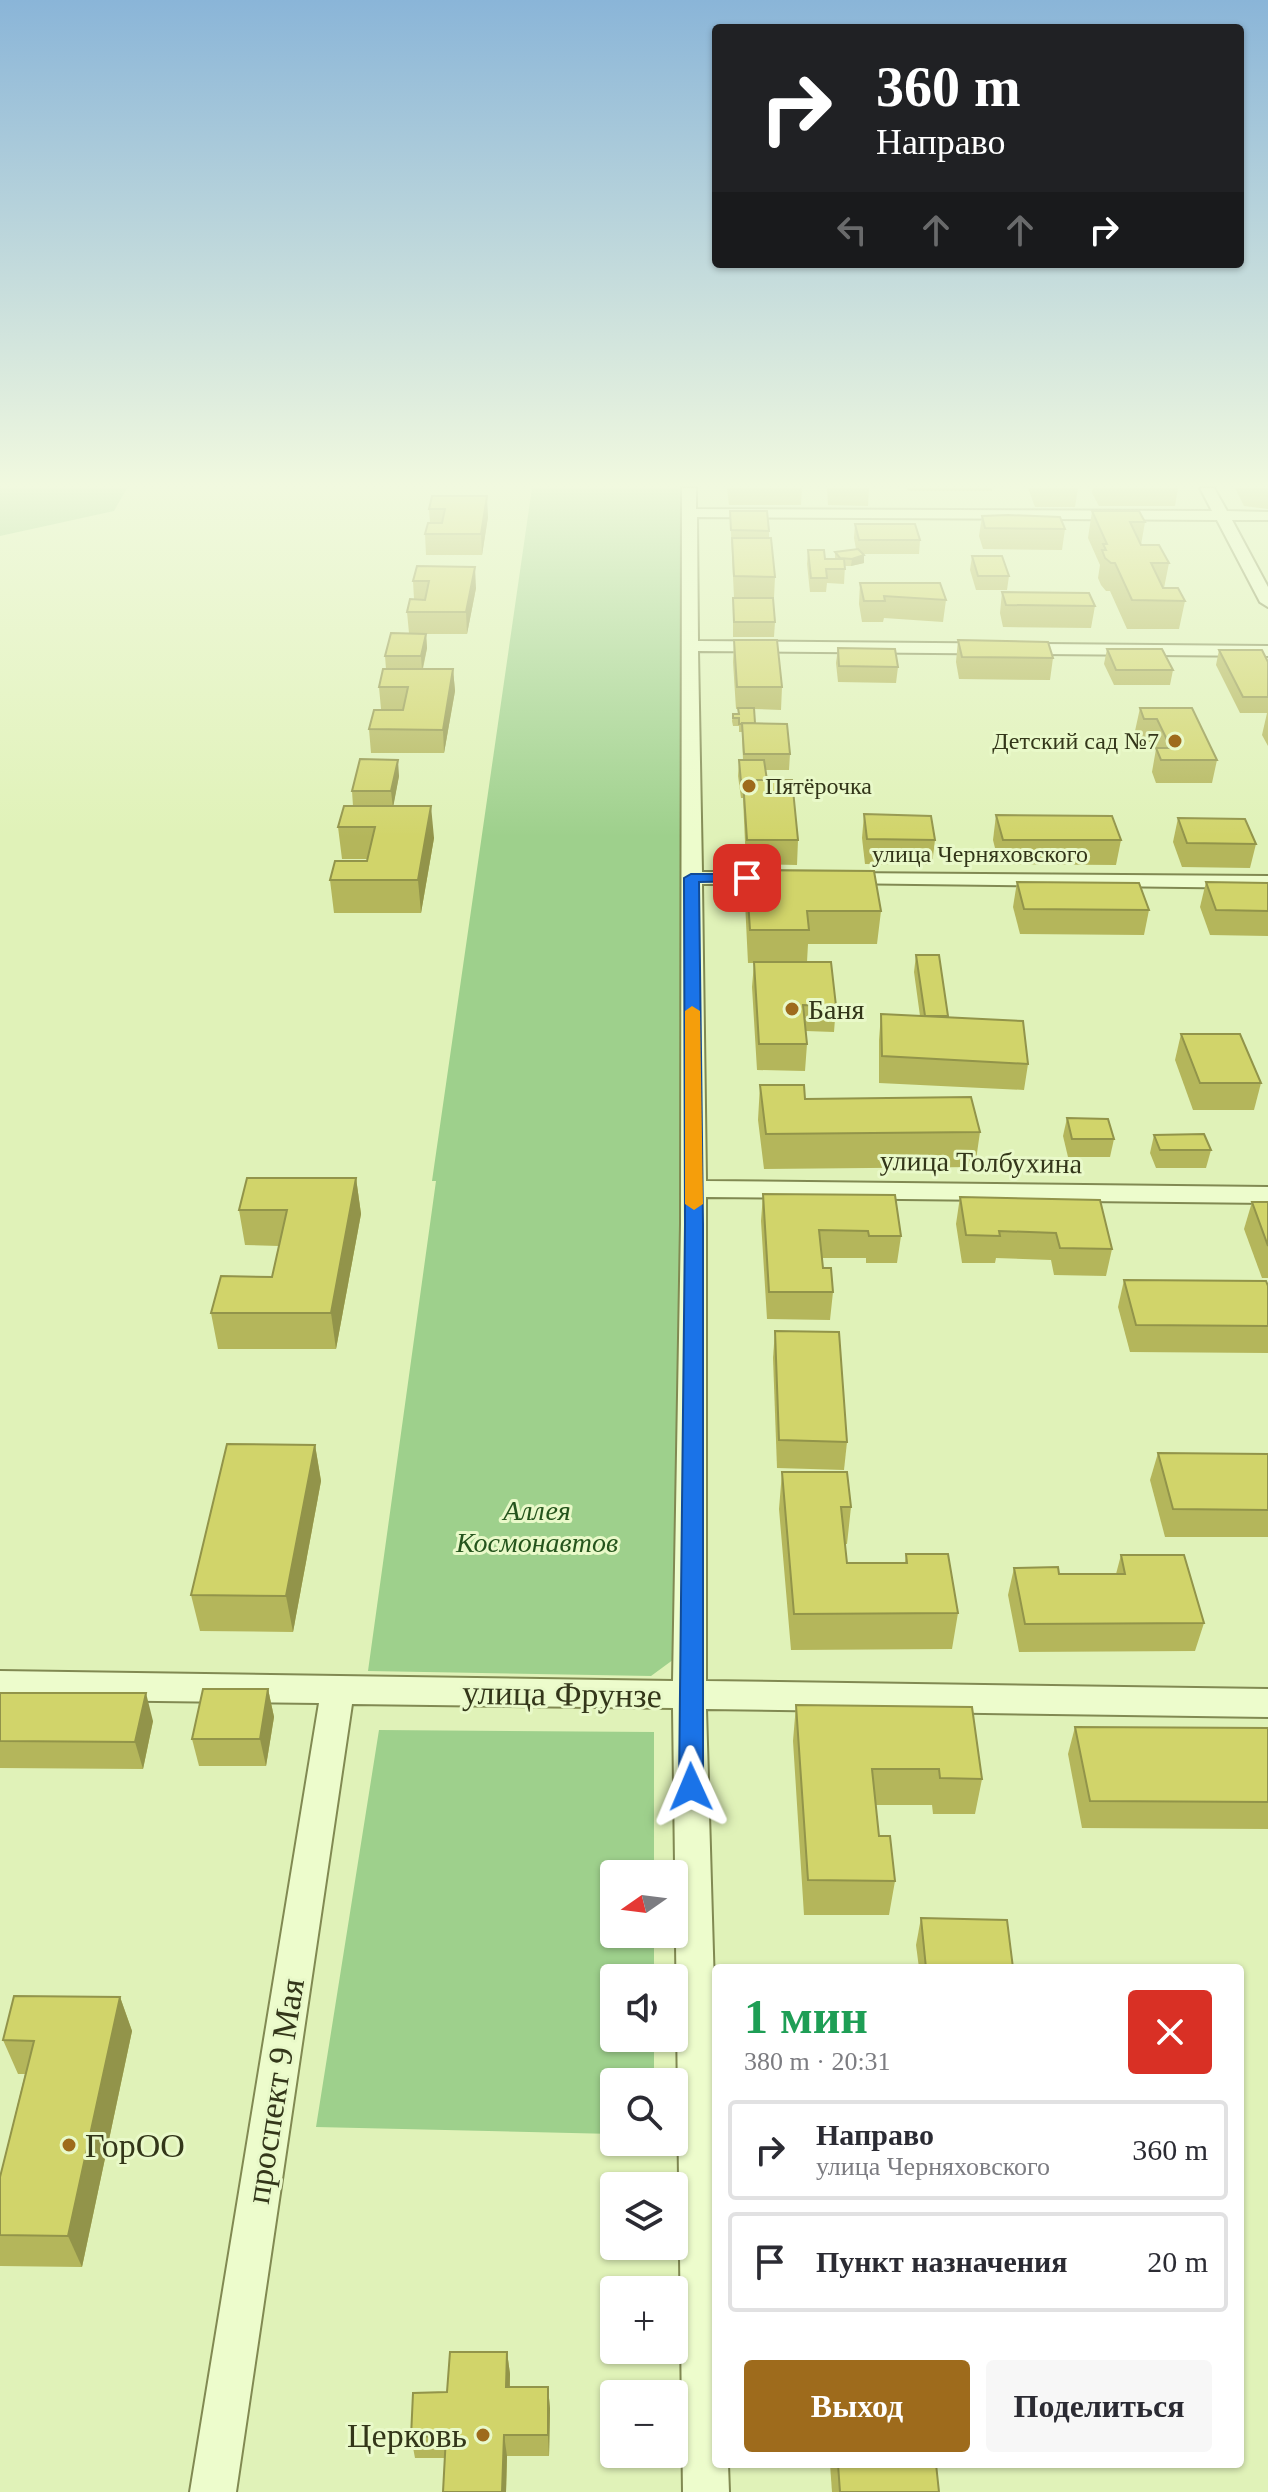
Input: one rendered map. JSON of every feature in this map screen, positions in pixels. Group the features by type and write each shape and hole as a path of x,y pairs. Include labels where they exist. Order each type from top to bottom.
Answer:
{"street":[{"path":"689,604 694,1189 689,1697 706,2492"},
{"path":"689,646 1268,651"},
{"path":"691,878 794,879"},
{"name":"улица Черняховского","path":"826,879 1268,882"},
{"name":"улица Толбухина","path":"694,1189 1268,1195"},
{"name":"улица Фрунзе","path":"0,1685 1268,1703"},
{"name":"проспект 9 Мая","path":"213,2492 338,1689"}],"green space":[{"name":"Аллея Космонавтов","path":"515,604 682,604 685,1651 651,1676 368,1671 436,1181 432,1181"},
{"path":"379,1730 654,1732 654,1860 600,1860 600,1948 654,1948 654,1964 600,1964 600,2052 654,2052 654,2068 600,2068 600,2134 316,2127"}],"building":[{"path":"409,604 468,604 466,612 407,612"},
{"path":"733,604 774,604 775,622 734,622"},
{"path":"1094,604 1095,606 1006,605"},
{"path":"391,633 426,634 421,656 385,656"},
{"path":"734,640 777,640 782,687 737,687"},
{"path":"958,640 1048,642 1053,658 962,657"},
{"path":"838,648 895,649 898,667 839,666"},
{"path":"1107,649 1162,649 1173,670 1116,670"},
{"path":"1219,650 1262,650 1268,662 1268,697 1243,697"},
{"path":"383,669 453,669 443,730 369,729 374,710 403,710 408,687 379,687"},
{"path":"738,708 754,708 755,723 739,724 739,718 733,718 733,714 739,714"},
{"path":"1140,708 1192,708 1217,760 1161,760 1156,748 1171,748 1157,719 1144,719"},
{"path":"742,723 787,724 790,754 744,754"},
{"path":"360,759 398,760 391,791 352,791"},
{"path":"739,760 764,760 767,780 741,782"},
{"path":"743,780 792,780 798,840 747,840"},
{"path":"344,806 431,806 418,880 330,880 335,861 367,861 375,827 338,827"},
{"path":"864,814 931,816 935,840 867,839"},
{"path":"996,815 1112,816 1121,840 1003,840"},
{"path":"1178,818 1245,819 1256,844 1187,843"},
{"path":"746,870 874,871 881,911 807,911 809,930 750,930"},
{"path":"1017,882 1139,883 1149,910 1024,909"},
{"path":"1206,882 1268,883 1268,911 1216,910"},
{"path":"916,955 939,955 948,1016 925,1016"},
{"path":"754,962 831,962 836,1006 803,1005 807,1044 759,1044"},
{"path":"881,1014 1023,1021 1028,1064 882,1056"},
{"path":"1181,1034 1240,1034 1261,1083 1200,1083"},
{"path":"760,1085 804,1085 805,1099 971,1097 980,1132 766,1134"},
{"path":"1067,1118 1108,1119 1114,1139 1072,1139"},
{"path":"1204,1134 1211,1150 1160,1150 1154,1135"},
{"path":"247,1178 356,1178 331,1313 211,1313 221,1276 272,1277 287,1210 239,1210"},
{"path":"763,1194 895,1195 901,1236 869,1236 868,1231 819,1230 823,1268 831,1268 833,1292 769,1292"},
{"path":"960,1197 1100,1200 1112,1249 1060,1248 1056,1233 999,1231 1000,1236 966,1235"},
{"path":"1252,1202 1268,1202 1268,1246"},
{"path":"1124,1280 1266,1281 1268,1326 1136,1325"},
{"path":"775,1331 839,1332 847,1442 779,1440"},
{"path":"227,1444 315,1445 286,1596 191,1595"},
{"path":"1158,1453 1268,1454 1268,1510 1173,1509"},
{"path":"782,1472 847,1472 851,1507 841,1507 847,1563 907,1563 906,1554 948,1554 958,1613 794,1614"},
{"path":"1121,1555 1184,1555 1204,1623 1025,1624 1014,1568 1058,1567 1059,1574 1125,1574"},
{"path":"203,1689 268,1689 260,1739 192,1739"},
{"path":"0,1693 146,1693 135,1742 0,1741"},
{"path":"796,1705 972,1707 982,1779 940,1778 939,1769 872,1769 879,1836 890,1836 895,1881 808,1880"},
{"path":"1075,1727 1268,1728 1268,1802 1090,1801"},
{"path":"921,1918 1007,1920 1012,1964 926,1964"},
{"name":"ГорОО","path":"14,1996 120,1997 68,2236 0,2235 0,2177 34,2041 3,2040"},
{"name":"Церковь","path":"450,2352 507,2352 506,2387 548,2387 548,2435 504,2435 502,2492 443,2492 446,2436 411,2437 413,2393 447,2392"},
{"path":"838,2468 936,2468 939,2492 840,2492"}],"slow traffic":[{"path":"692,1011 694,1204"}],"place":[{"name":"Детский сад №7","path":"1175,741"},
{"name":"Пятёрочка","path":"749,786"},
{"name":"Баня","path":"792,1009"},
{"name":"ГорОО","path":"69,2145"},
{"name":"Церковь","path":"483,2435"}],"route":[{"path":"691,1787 689,1697 694,1224 691,878 747,878"}]}
